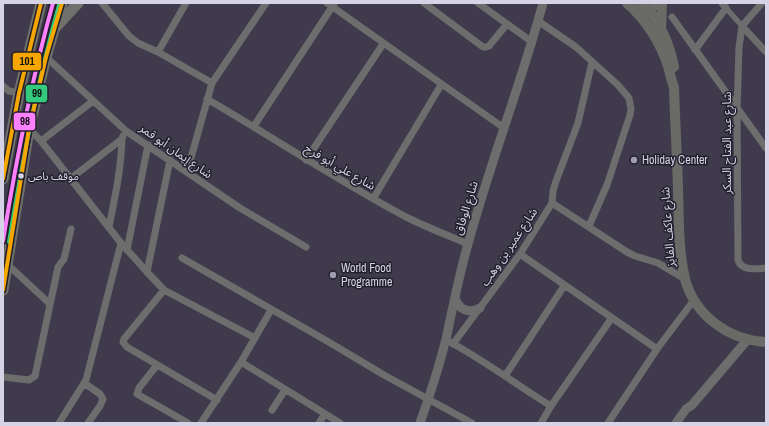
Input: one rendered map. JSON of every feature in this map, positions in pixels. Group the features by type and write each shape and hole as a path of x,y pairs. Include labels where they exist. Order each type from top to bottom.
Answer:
{"main road":[{"path":"3,179 19,93 41,3"},
{"path":"3,290 29,129 53,30 62,3"},
{"path":"53,30 78,3"},
{"name":"شارع عاكف الفايز","path":"627,3 643,9 661,30 673,60 676,79 674,87"},
{"path":"661,30 662,3"},
{"name":"شارع عاكف الفايز","path":"643,9 668,66 674,87 680,233 685,280 694,300 705,314 718,326 737,336 766,342"}],"street":[{"path":"102,3 130,36 138,42 212,83"},
{"path":"158,52 186,3"},
{"path":"187,172 212,83 266,3"},
{"path":"424,3 483,47 488,46 506,24"},
{"path":"478,3 532,42"},
{"name":"شارع الوفاق","path":"420,423 449,342 455,298 468,244 543,3"},
{"path":"643,9 657,3"},
{"path":"742,26 762,3"},
{"path":"254,126 331,4 383,44 504,128"},
{"path":"695,50 724,5 766,52"},
{"path":"672,17 766,148"},
{"path":"538,21 576,47 607,74 626,94 630,103 630,115 606,186 589,226"},
{"name":"شارع عبد الفتاح السكر","path":"742,26 739,48 737,109 738,260 741,265 749,268 766,268"},
{"path":"306,160 383,44"},
{"name":"شارع إيمان أبو قمر","path":"46,57 126,131 240,208 306,247"},
{"name":"شارع عمير بن وهب","path":"449,342 480,308 520,254 552,203 556,181 578,123 592,62"},
{"path":"373,198 441,85"},
{"path":"3,86 9,91 19,93"},
{"name":"شارع علي أبو فرح","path":"207,99 254,126 306,160 407,217 468,244"},
{"path":"41,141 93,101"},
{"path":"29,129 41,141 121,243 164,290 255,338"},
{"path":"70,179 122,139 126,131"},
{"path":"109,227 122,159 122,139"},
{"path":"127,250 148,145"},
{"path":"147,272 170,160"},
{"path":"552,203 627,252 658,263 685,280"},
{"path":"3,377 26,380 35,376 58,267 64,259 71,229"},
{"path":"59,423 84,384 121,243"},
{"path":"520,254 564,286 657,349"},
{"path":"182,258 428,400 472,423"},
{"path":"8,264 50,304"},
{"path":"505,376 564,286"},
{"path":"164,290 123,342 127,347 217,400"},
{"path":"455,298 459,306 467,311 480,308"},
{"path":"608,423 657,349 694,300"},
{"path":"201,423 217,400 271,310"},
{"path":"541,423 611,318"},
{"path":"676,423 686,409 692,405 748,339"},
{"path":"449,342 551,406"},
{"path":"240,362 340,423"},
{"path":"157,365 139,388 137,394 188,423"},
{"path":"84,384 100,394 103,399 88,423"},
{"path":"272,410 285,390"},
{"path":"682,423 692,405"},
{"path":"319,423 325,414"}],"transit line":[{"name":"101","path":"3,179 19,93 41,3"},
{"name":"98","path":"3,241 25,121 53,3"},
{"name":"101","path":"3,290 29,129 46,57 62,3"},
{"name":"99","path":"9,242 31,123 59,5"}],"place":[{"name":"Holiday Center","path":"634,160"},
{"name":"موقف باص","path":"21,176"},
{"name":"World Food Programme","path":"333,275"}]}
